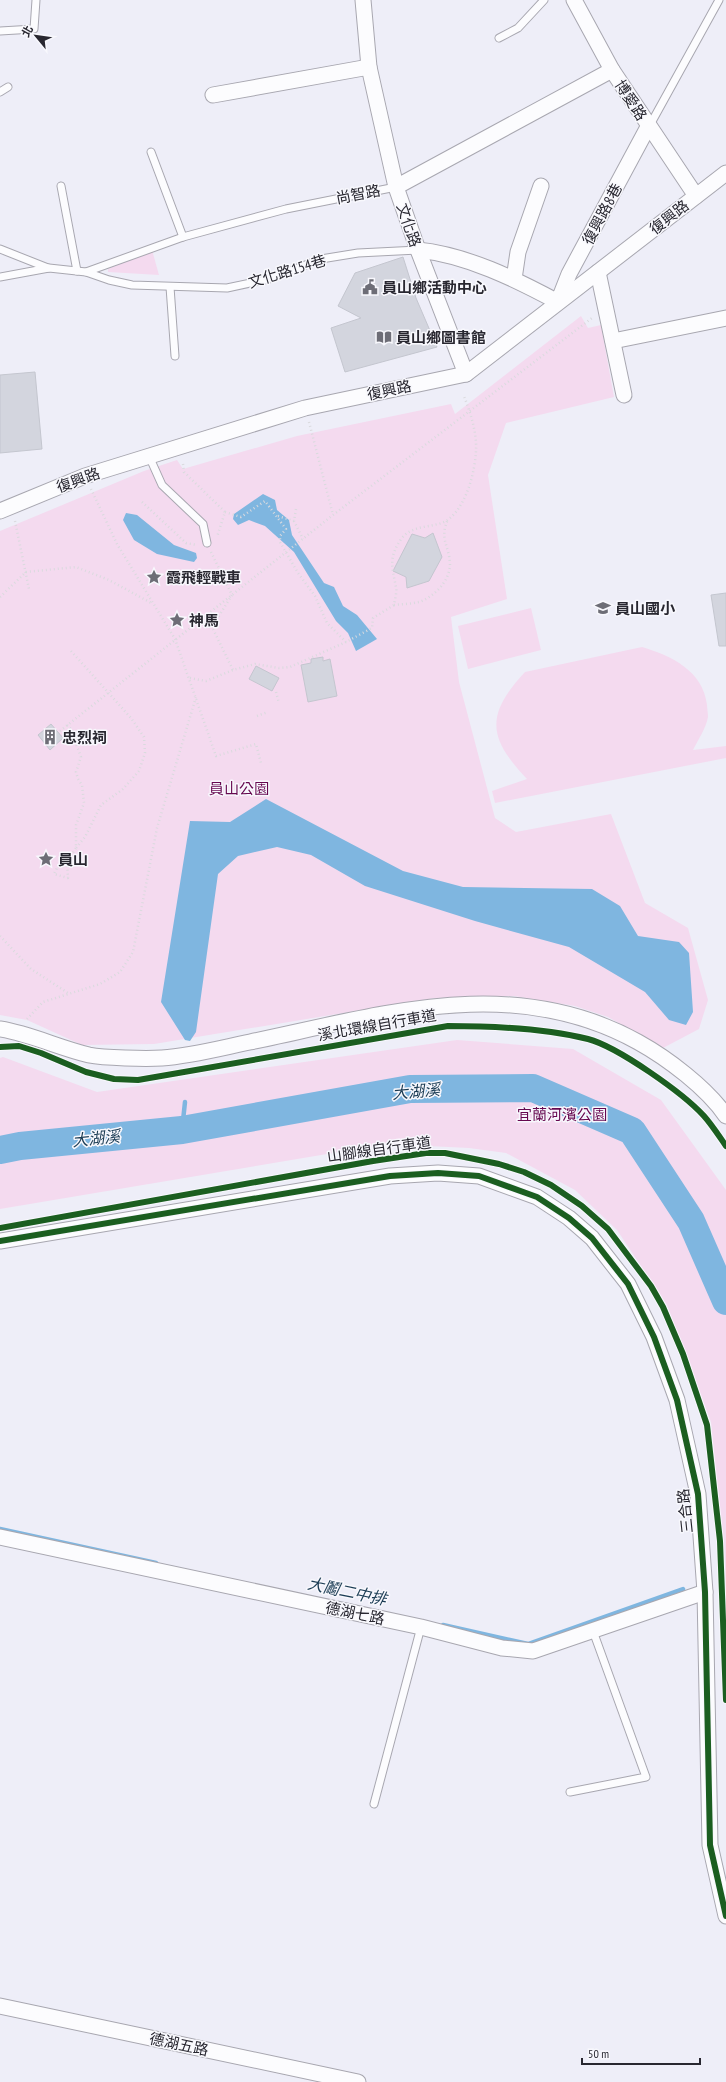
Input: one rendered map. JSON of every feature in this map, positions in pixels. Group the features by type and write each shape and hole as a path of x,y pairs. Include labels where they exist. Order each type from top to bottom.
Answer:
{"street":[{"name":"文化路","path":"363,0 369,67 396,187 418,250 466,374"},
{"name":"博愛路","path":"574,0 612,70 648,127 696,196"},
{"path":"213,95 369,67"},
{"name":"尚智路","path":"396,187 612,70"},
{"name":"復興路8巷","path":"558,302 570,274 648,127"},
{"name":"復興路","path":"0,511 85,476 305,408 466,374 726,173"},
{"path":"514,279 518,252 541,186"},
{"path":"418,250 439,252 514,279 558,302"},
{"path":"598,272 624,394"},
{"path":"613,341 726,318"},
{"path":"0,1029 21,1032 91,1056 162,1058 411,1009 477,1003 525,1005 577,1015 628,1036 653,1050 681,1071 720,1108 726,1116"},
{"name":"三合路","path":"0,1241 390,1176 438,1173 479,1176 538,1197 570,1218 592,1238 628,1284 654,1337 677,1400 698,1494 705,1592 710,1845 726,1916"},
{"name":"德湖七路","path":"0,1537 420,1627 502,1648 533,1651 705,1592"},
{"name":"德湖五路","path":"0,2006 358,2082"}],"lane":[{"path":"0,31 34,29 36,0"},
{"path":"499,38 518,28 544,0"},
{"path":"648,127 719,0"},
{"path":"0,92 8,87"},
{"path":"151,152 183,237"},
{"path":"61,186 77,271"},
{"name":"尚智路","path":"86,272 183,237 286,209 396,187"},
{"path":"0,249 49,268 86,272"},
{"name":"文化路154巷","path":"86,272 109,280 132,285 227,288 269,279 321,259 358,253 418,250"},
{"path":"0,276 49,268"},
{"path":"170,287 175,356"},
{"path":"149,456 162,485 202,524 207,543"},
{"path":"374,1804 420,1627"},
{"path":"570,1792 646,1777 593,1631"}],"path":[{"path":"60,731 333,515 593,317 591,303 603,294"},
{"path":"190,678 206,681 233,670 255,664 279,668 290,667 346,642 372,628 373,618 394,605 418,602 438,591 445,582 450,565 443,531 448,519 465,499 476,449 470,412 464,396"},
{"path":"305,408 333,515"},
{"path":"85,476 117,544 175,639 190,678 216,756 256,744 261,763"},
{"path":"225,512 241,517 265,501 286,529 280,536 280,542 287,551 298,573 314,596 327,623 346,642"},
{"path":"296,509 294,521 302,540"},
{"path":"277,516 294,521"},
{"path":"394,605 396,588 392,575 391,559 402,538 412,530 448,519"},
{"path":"15,521 29,589"},
{"path":"207,543 232,595"},
{"path":"0,598 26,572 76,567 109,580 153,604"},
{"path":"232,595 212,627 233,670"},
{"path":"67,866 58,866 54,874 68,878 67,866 69,858 85,837 101,805 123,789 140,771 145,753 144,737 131,718 70,652"},
{"path":"276,692 279,703"},
{"path":"26,1020 43,1002 100,984 120,972 133,952 157,828 196,696"},
{"path":"257,716 268,712"},
{"path":"67,725 77,736 76,744 80,757 76,772 82,785 84,803 76,825 76,848"},
{"path":"0,936 31,969 68,993"}],"green space":[{"path":"152,250 159,275 108,272 108,269"},
{"name":"員山公園","path":"581,316 588,328 601,325 614,397 506,423 488,475 507,599 451,617 459,682 495,818 516,832 611,814 645,903 688,928 708,1000 699,1029 663,1048 608,1017 575,1006 514,996 435,998 154,1044 82,1045 27,1020 0,1015 0,531 144,471 177,460 183,469 297,436 451,404 455,414"},
{"path":"531,608 541,650 468,669 458,626"},
{"path":"642,647 675,660 693,674 704,693 708,717 704,730 693,750 726,746 726,758 495,803 492,791 527,779 505,751 499,738 496,726 498,714 503,701 512,687 525,672"},
{"name":"宜蘭河濱公園","path":"457,1040 573,1049 661,1100 726,1190 726,1629 721,1522 711,1422 667,1305 617,1230 575,1190 506,1153 469,1148 387,1144 0,1209 0,1058 3,1057 97,1092"}],"water":[{"path":"263,494 275,500 277,510 289,520 292,535 324,583 334,587 343,606 357,615 377,639 356,651 348,633 336,621 294,552 265,526 249,520 238,525 233,519 234,514"},
{"path":"126,513 137,515 174,545 196,553 197,558 194,562 157,554 134,540 123,520"},
{"path":"266,799 403,871 463,887 592,889 620,906 638,936 679,942 689,953 693,1012 686,1025 669,1020 645,992 569,947 475,921 365,886 311,855 277,847 238,856 218,874 196,1032 190,1041 185,1040 161,1002 190,821 230,822"}],"building":[{"name":"員山鄉圖書館","path":"403,257 416,298 437,347 345,372 331,328 361,318 338,306 355,273"},
{"path":"35,372 42,449 0,453 0,375"},
{"path":"433,533 442,557 429,581 407,588 406,577 393,571 412,534 425,538"},
{"path":"726,593 726,646 719,646 711,595"},
{"path":"323,657 323,661 330,659 337,696 308,702 301,665 311,663 311,659"},
{"path":"256,666 279,678 272,691 249,679"},
{"name":"忠烈祠","path":"51,724 63,738 50,750 38,735"}],"waterway":[{"name":"大湖溪","path":"0,1150 20,1146 182,1130 410,1089 533,1088 632,1131 691,1221 726,1301"},
{"path":"182,1130 185,1102"},
{"name":"大鬮二中排","path":"0,1529 156,1563"},
{"name":"大鬮二中排","path":"443,1625 528,1644 683,1589"}],"cycle path":[{"name":"溪北環線自行車道","path":"0,1047 19,1046 41,1053 86,1072 114,1079 138,1080 448,1026 501,1027 554,1032 588,1039 601,1044 616,1051 649,1072 694,1106 707,1119 726,1146"},
{"name":"山腳線自行車道","path":"0,1228 373,1161 426,1153 445,1153 499,1164 524,1172 551,1185 582,1206 608,1229 651,1286 663,1307 683,1354 707,1425 720,1541 726,1700"},
{"path":"0,1241 390,1176 438,1173 479,1176 537,1197 569,1218 592,1238 628,1284 654,1337 677,1400 698,1494 705,1592 710,1845 726,1916"}],"place":[{"name":"員山鄉活動中心","path":"370,287"},
{"name":"員山鄉圖書館","path":"384,337"},
{"name":"霞飛輕戰車","path":"154,577"},
{"name":"員山國小","path":"603,608"},
{"name":"神馬","path":"177,620"},
{"name":"忠烈祠","path":"50,737"},
{"name":"員山","path":"46,859"}]}
